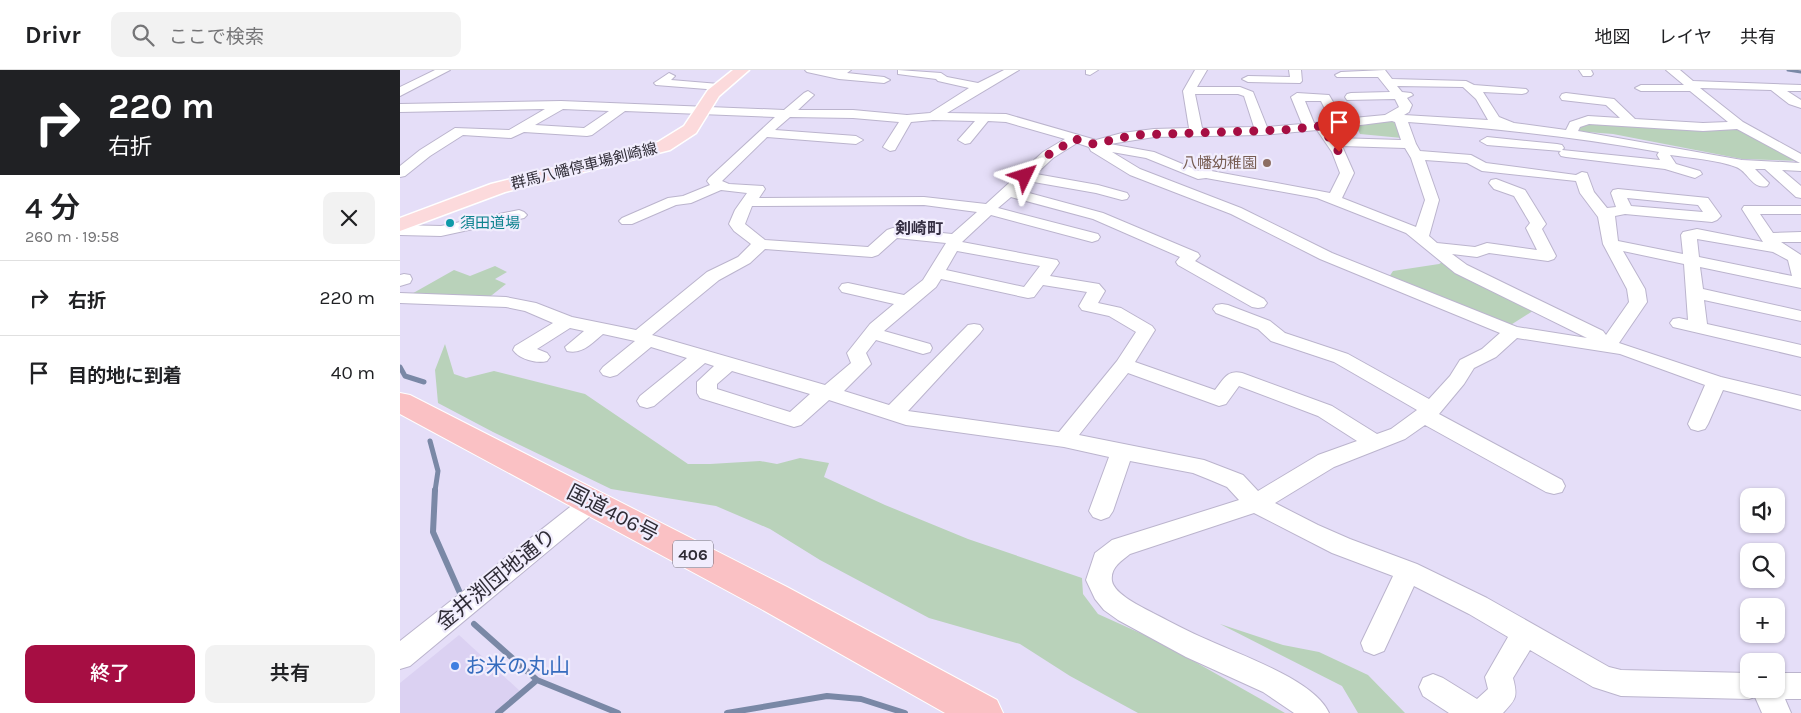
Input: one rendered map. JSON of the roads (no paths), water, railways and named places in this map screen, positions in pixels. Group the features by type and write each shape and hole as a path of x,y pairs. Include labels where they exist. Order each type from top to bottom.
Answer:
{"highway":[{"name":"国道406号","path":"400,402 774,598 983,713"}],"main road":[{"name":"群馬八幡停車場剣崎線","path":"400,225 498,188 664,146 690,129 700,111 719,87 742,70"}],"street":[{"path":"400,93 444,70"},
{"path":"811,70 841,72 839,76 884,80"},
{"path":"933,116 979,87 1013,70"},
{"path":"1196,133 1190,91 1201,70"},
{"path":"1240,90 1251,75 1296,81 1295,70"},
{"path":"1672,70 1700,95 1725,112 1739,125 1801,158"},
{"path":"902,72 941,76 942,80 979,87"},
{"path":"1341,74 1383,75 1466,84 1467,93"},
{"path":"1383,75 1404,101 1405,108 1395,117"},
{"path":"669,76 660,83 719,87"},
{"path":"1467,93 1524,94 1514,80"},
{"path":"1642,88 1692,86 1801,88"},
{"path":"1774,87 1793,101 1801,104"},
{"path":"1190,91 1240,90 1249,94 1262,131"},
{"path":"400,93 419,94"},
{"path":"460,108 485,93"},
{"path":"1467,93 1482,98 1494,120 1516,128"},
{"path":"719,186 714,181 786,113 808,96"},
{"path":"1351,97 1417,96"},
{"path":"1334,200 1347,174 1339,152 1332,142 1315,126 1297,97 1325,98 1338,124"},
{"path":"1566,97 1610,102 1631,122"},
{"path":"400,173 425,153 460,131 511,134 561,105"},
{"path":"403,109 561,105 700,111 853,114 907,119 933,116 1006,118 1094,144 1149,155 1198,175 1206,174 1309,192 1334,200 1411,230 1461,269 1596,335 1607,347"},
{"path":"521,128 587,132 624,107"},
{"path":"1644,113 1654,123"},
{"path":"764,133 822,136 820,138 853,144 877,117"},
{"path":"965,140 985,117"},
{"path":"1395,117 1401,120 1432,200 1426,241"},
{"path":"1094,144 1134,135 1262,131 1395,117 1478,123 1571,134 1742,164 1801,167"},
{"path":"890,147 907,119"},
{"path":"1571,134 1574,125 1582,121 1703,126 1739,125"},
{"path":"1531,130 1561,151 1578,173 1587,194 1606,217 1611,244 1636,290 1638,302 1607,347"},
{"path":"729,363 707,382 707,393 794,420 861,364 856,353 872,333 906,301 930,283 954,242 1048,155 1075,139"},
{"path":"1487,141 1670,165 1695,174"},
{"path":"1332,142 1412,150 1471,159 1482,167 1578,173"},
{"path":"1094,144 1096,148 1136,172 1236,211 1326,256 1513,332 1623,349 1716,382 1801,403"},
{"path":"1661,149 1670,165"},
{"path":"1742,164 1762,182"},
{"path":"1769,166 1801,194"},
{"path":"1025,176 1098,189 1122,196"},
{"path":"1426,241 1477,252 1487,248 1548,256 1534,228 1538,224 1520,193 1499,186 1496,183"},
{"path":"626,221 673,201 686,200 719,186 758,189 744,207 737,224 760,244 872,252 893,234 954,242 1051,263 1028,293 936,273"},
{"path":"1009,192 1098,216 1161,242 1192,256 1184,262 1258,303"},
{"path":"1606,217 1610,212 1625,210 1713,216 1703,201 1618,193 1625,210"},
{"path":"748,202 924,201 988,209 1092,237"},
{"path":"1801,210 1749,210 1772,242 1797,257 1801,277"},
{"path":"400,230 441,231 519,215"},
{"path":"1698,327 1689,234 1764,247 1772,242 1801,237"},
{"path":"1150,256 1161,242"},
{"path":"610,371 713,276 744,260 760,244"},
{"path":"1611,244 1801,283"},
{"path":"1040,279 1093,288 1096,291 1088,306 1116,312 1146,330 1124,365 1064,440"},
{"path":"401,286 530,307 567,322 644,338 827,392 906,418 1064,440 1196,466 1234,481 1256,503 1310,532 1341,546 1408,571 1478,606 1586,670 1603,678 1621,683 1740,686"},
{"path":"848,288 906,301"},
{"path":"1696,293 1801,316"},
{"path":"1222,309 1264,325 1278,337 1341,358 1554,486"},
{"path":"540,357 522,350 567,322"},
{"path":"1679,323 1801,352"},
{"path":"574,347 600,328"},
{"path":"894,414 974,328"},
{"path":"1315,713 1296,697 1273,683 1196,648 1127,612 1112,602 1104,592 1099,580 1104,560 1121,548 1256,503 1326,461 1398,434 1428,412 1457,380 1467,364 1489,353 1513,332"},
{"path":"872,333 923,348"},
{"path":"647,401 701,356"},
{"path":"1124,365 1219,399 1235,376 1325,411 1375,444"},
{"path":"1698,424 1716,382"},
{"path":"1101,511 1122,451"},
{"name":"金井渕団地通り","path":"400,657 592,502"},
{"path":"1374,643 1408,571"},
{"path":"1483,713 1503,693 1500,677 1525,633"},
{"path":"1785,686 1801,686"},
{"path":"1433,687 1474,713"},
{"path":"1770,698 1777,713"}],"waterway":[{"path":"1788,70 1801,72"},
{"path":"400,367 405,376 424,382"},
{"path":"430,441 438,471 435,491"},
{"path":"435,490 433,532 460,593"},
{"path":"474,624 537,680"},
{"path":"498,713 537,680"},
{"path":"537,680 618,713"},
{"path":"727,713 827,696 861,699 905,713"}],"place":[{"name":"八幡幼稚園","path":"1267,163"},
{"name":"須田道場","path":"450,223"},
{"name":"お米の丸山","path":"455,666"}],"district":[{"name":"剣崎町","path":"919,228"}]}
